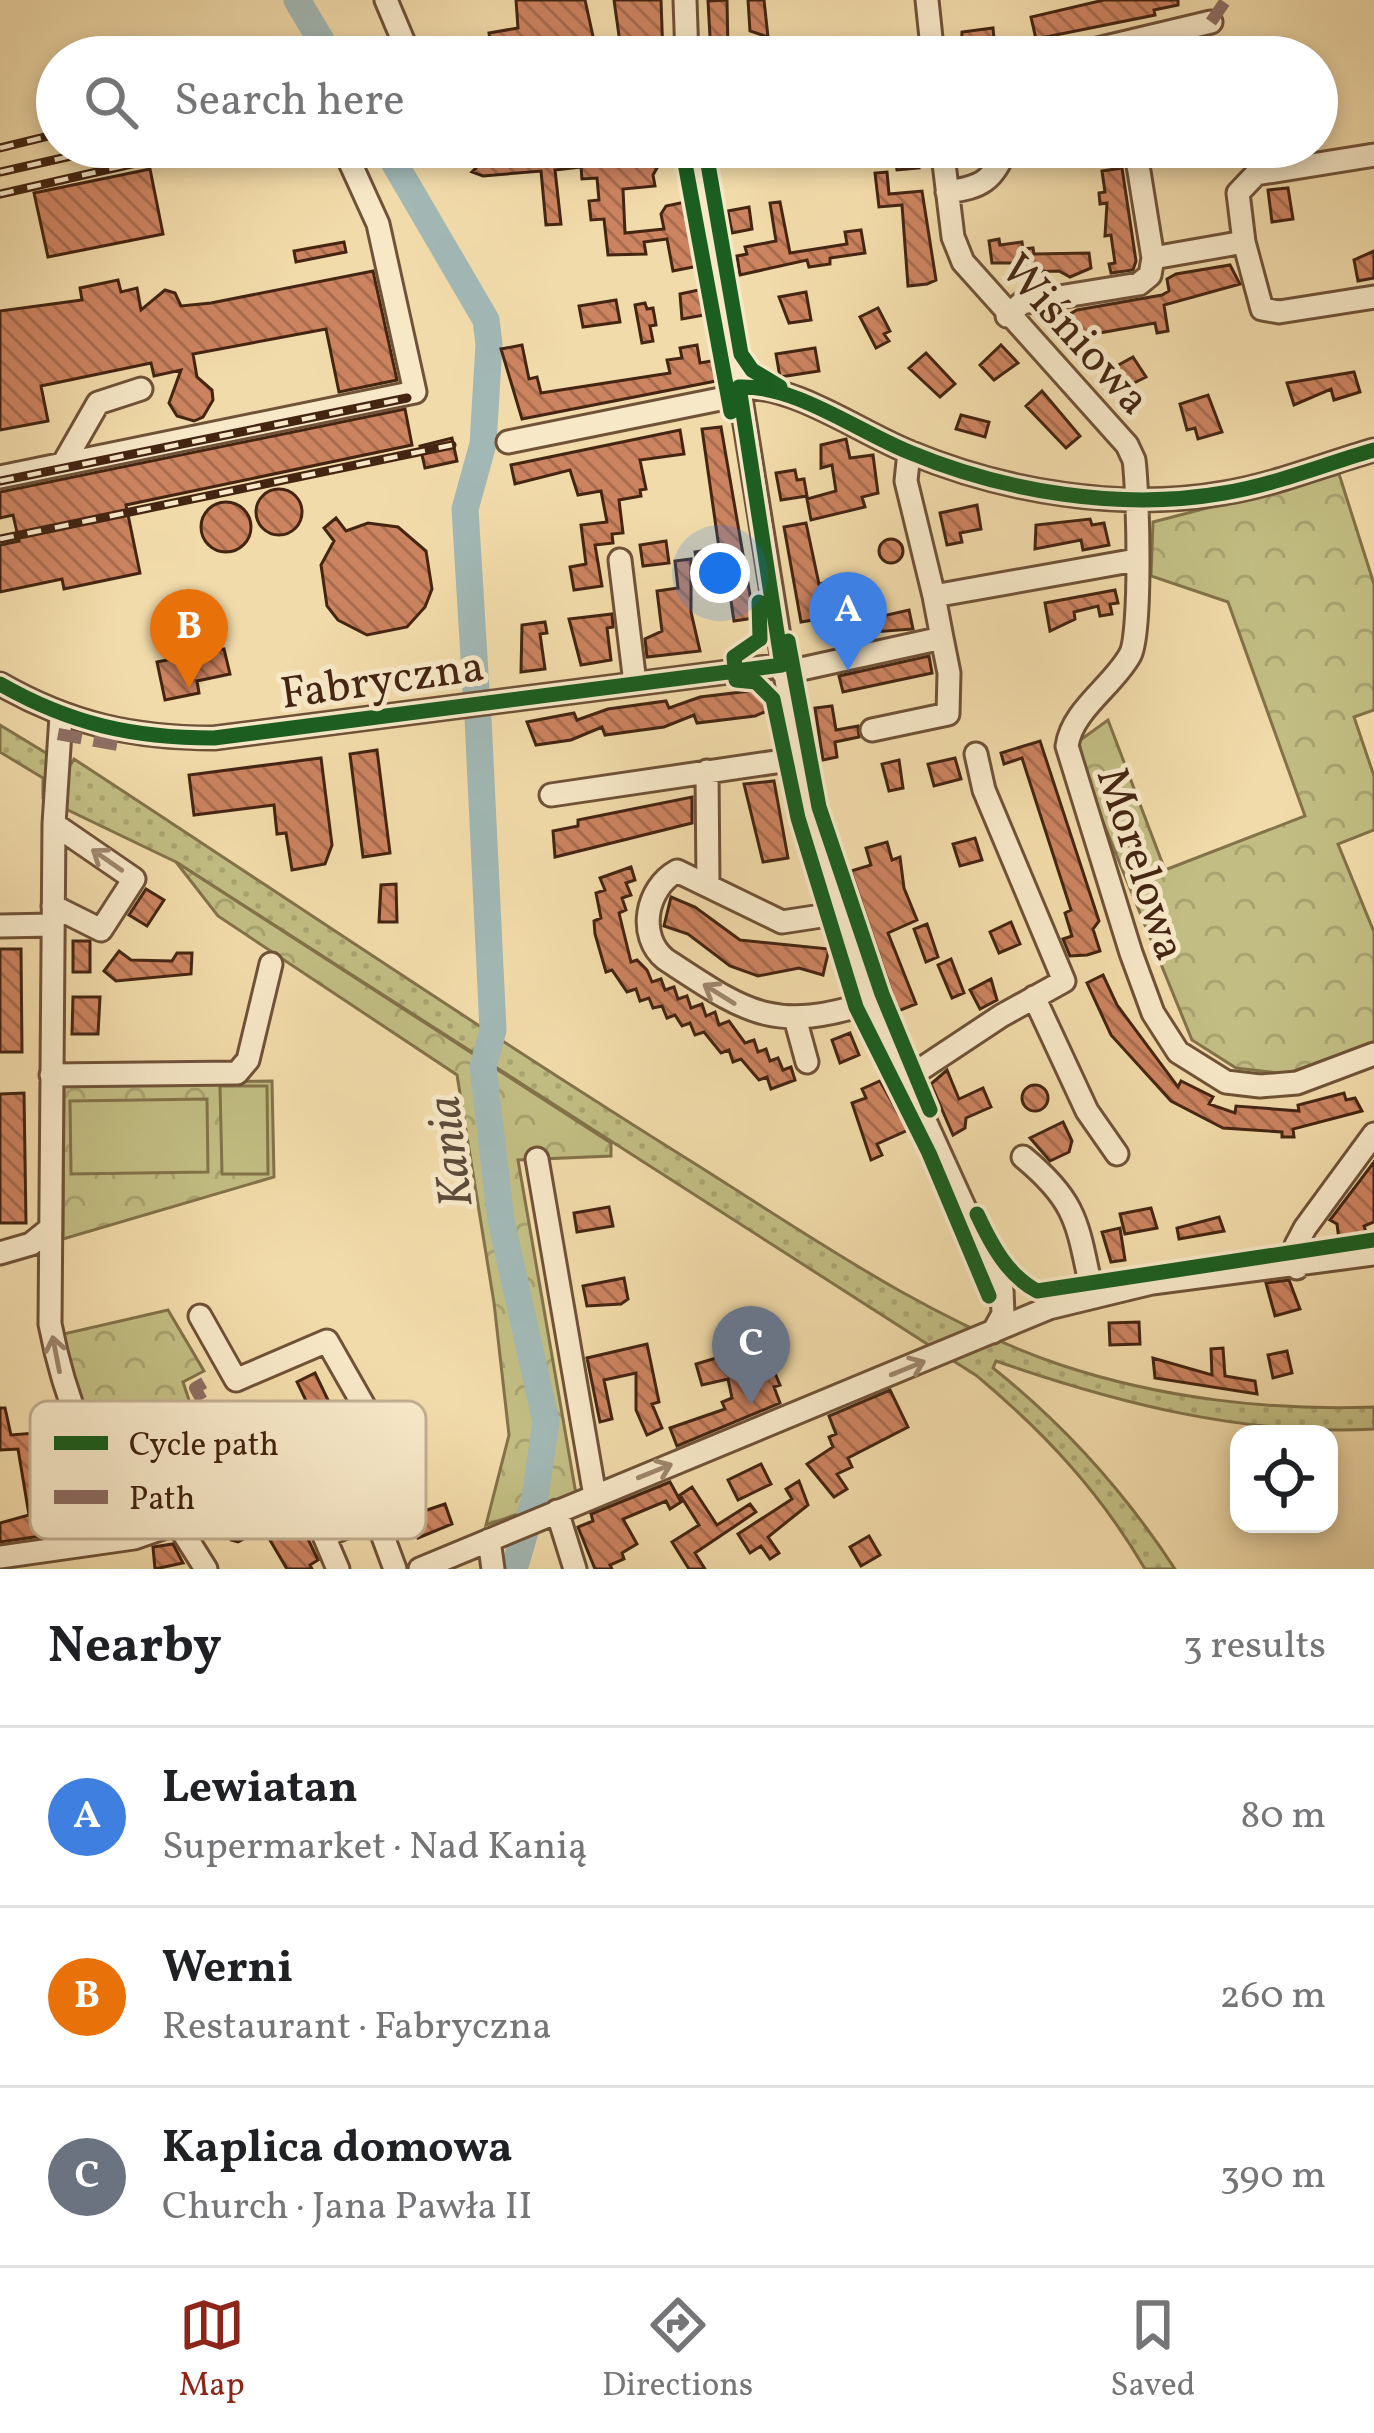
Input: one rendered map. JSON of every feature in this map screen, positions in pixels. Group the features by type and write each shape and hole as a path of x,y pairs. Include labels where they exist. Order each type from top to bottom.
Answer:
{"street":[{"path":"386,0 401,36"},
{"path":"685,0 686,36"},
{"path":"927,0 931,36"},
{"path":"1152,36 1211,22"},
{"path":"1338,161 1374,155"},
{"path":"0,477 415,392 378,224 353,168"},
{"path":"697,168 740,391 796,759 871,1002 1002,1290 1003,1314 993,1332"},
{"name":"Wiśniowa","path":"944,168 963,262 1126,445 1136,474 1134,501"},
{"path":"946,192 981,187 998,168"},
{"path":"1007,316 1022,303 1138,284 1150,275 1154,258 1139,168"},
{"path":"1293,168 1256,174 1238,193 1244,242 1262,309 1280,312 1374,297"},
{"path":"1154,258 1244,242"},
{"path":"63,464 98,403 141,389"},
{"path":"508,442 740,391 778,392 909,452 1016,484 1134,501 1227,493 1374,450"},
{"path":"872,730 948,714 949,673 906,481 909,452"},
{"name":"Morelowa","path":"1134,501 1137,642 1118,674 1072,728 1067,746 1159,1025 1186,1060 1243,1086 1297,1083 1374,1054"},
{"path":"620,560 635,683"},
{"path":"934,596 1136,560"},
{"name":"Fabryczna","path":"0,684 62,716 128,734 214,737 449,704 783,669 942,638"},
{"path":"62,716 54,824 47,1231 50,1324 69,1401"},
{"path":"906,1079 1064,981 984,790 976,754"},
{"path":"551,795 796,759"},
{"path":"707,771 708,885"},
{"path":"0,926 53,915 101,930 134,879 54,824"},
{"path":"841,913 782,922 677,872 660,884 648,917 654,950 744,1010 795,1018 871,1002"},
{"path":"51,1075 236,1073 248,1060 272,964"},
{"path":"1034,997 1087,1111 1117,1154"},
{"path":"795,1018 807,1062"},
{"path":"1297,1268 1296,1245 1305,1228 1374,1134"},
{"path":"1023,1157 1061,1189 1072,1206 1093,1296"},
{"path":"537,1159 596,1496"},
{"path":"0,1253 31,1244 47,1231"},
{"path":"420,1569 1048,1308 1152,1283 1297,1268 1374,1254"},
{"path":"1002,1290 1018,1301 1048,1308"},
{"path":"200,1316 236,1380 327,1341 361,1401"},
{"path":"552,1513 575,1569"},
{"path":"0,1557 39,1562 130,1539"},
{"path":"186,1539 206,1569"},
{"path":"325,1539 338,1569"},
{"path":"384,1539 395,1569"},
{"path":"489,1540 494,1569"}],"green space":[{"path":"1339,474 1374,584 1374,710 1354,717 1374,776 1374,830 1338,844 1374,932 1374,1043 1286,1074 1236,1068 1192,1040 1085,778 1079,741 1108,720 1165,870 1305,816 1228,602 1151,576 1153,522"},
{"path":"0,725 69,767 74,759 618,1116 919,1302 1013,1347 1099,1376 1176,1394 1255,1404 1374,1407 1374,1429 1229,1422 1134,1403 996,1361 993,1368 1045,1413 1114,1486 1175,1569 1145,1569 1070,1465 977,1376 176,862 43,798 43,778 0,752"},
{"path":"176,862 611,1143 611,1156 518,1160 576,1494 486,1525 509,1435 494,1303 457,1075 218,916"},
{"path":"272,1081 274,1177 63,1239 64,1083"},
{"path":"220,1086 267,1086 268,1174 222,1174"},
{"path":"207,1099 208,1172 71,1174 70,1101"},
{"path":"168,1310 204,1371 183,1382 189,1401 78,1401 59,1335"}],"building":[{"path":"516,0 585,0 593,36 490,36 518,28"},
{"path":"614,0 661,0 662,36 619,36"},
{"path":"727,0 728,36 710,36 708,1"},
{"path":"748,0 764,0 768,36 750,31"},
{"path":"1104,0 1178,0 1178,5 1154,10 1155,15 1051,36 1035,36 1031,17"},
{"path":"993,28 994,36 962,36 962,32"},
{"path":"476,168 572,168 555,170 561,224 546,225 541,171 483,176 472,172"},
{"path":"581,168 657,168 655,186 623,189 625,233 664,229 661,214 666,206 685,202 698,266 673,271 667,239 644,242 646,254 608,255 604,219 591,220 589,201 599,200 597,178 582,179"},
{"path":"1122,168 1136,261 1133,270 1111,273 1109,264 1115,263 1111,235 1105,236 1107,203 1100,204 1099,193 1105,192 1102,171"},
{"path":"150,169 163,234 48,257 34,193"},
{"path":"887,172 889,194 922,191 936,280 927,284 908,286 902,205 879,207 875,173"},
{"path":"1288,188 1293,219 1272,222 1268,190"},
{"path":"780,202 790,253 847,244 845,232 861,230 865,253 830,258 830,264 809,267 807,260 740,275 737,256 747,254 745,247 776,241 770,203"},
{"path":"749,207 752,229 732,233 728,211"},
{"path":"999,239 1000,245 1022,242 1023,249 1033,248 1034,254 1089,253 1091,268 1070,277 1059,271 1027,272 1025,263 992,263 989,241"},
{"path":"344,242 346,252 296,262 294,251"},
{"path":"1374,251 1374,278 1358,281 1354,260"},
{"path":"1230,265 1240,284 1164,305 1168,331 1157,333 1155,323 1072,338 1068,315 1077,310 1162,295 1169,291 1167,279 1176,274"},
{"path":"373,271 397,380 339,392 326,329 193,354 197,377 212,390 213,400 203,417 194,421 177,416 169,403 181,370 154,376 151,363 41,386 48,421 0,430 0,311 82,300 80,288 118,280 121,292 137,288 141,310 165,290 175,293 181,306"},
{"path":"703,289 704,315 682,319 680,294"},
{"path":"806,292 811,320 789,323 779,297"},
{"path":"616,300 620,322 583,327 579,306"},
{"path":"645,303 647,309 653,308 656,325 650,326 653,341 642,343 635,305"},
{"path":"878,308 890,331 884,334 889,341 876,348 860,317"},
{"path":"522,345 529,379 537,377 541,393 670,373 667,360 682,358 680,348 697,345 700,363 717,360 721,380 522,419 501,349"},
{"path":"1001,345 1018,363 994,380 980,365"},
{"path":"815,348 819,371 780,377 776,354"},
{"path":"926,353 955,384 940,397 909,368"},
{"path":"1133,357 1146,377 1116,392 1104,373"},
{"path":"1354,372 1360,392 1334,400 1331,389 1294,405 1287,383"},
{"path":"1042,391 1080,436 1066,448 1026,406"},
{"path":"1208,395 1222,432 1198,439 1195,428 1187,430 1180,404"},
{"path":"405,409 412,445 126,505 140,573 64,589 62,579 0,592 0,545 19,541 13,515 0,518 0,492"},
{"path":"961,415 989,422 985,437 956,429"},
{"path":"721,427 754,618 734,621 729,588 713,590 709,561 697,563 695,552 719,548 702,429"},
{"path":"680,430 684,454 640,460 646,489 640,490 641,496 619,500 623,533 612,534 613,543 595,545 602,586 574,590 570,567 586,564 581,525 607,522 601,491 578,495 570,470 515,484 511,465"},
{"path":"452,438 457,461 425,468 420,446"},
{"path":"846,439 850,458 873,455 878,493 862,497 865,507 811,520 807,499 836,491 832,465 821,468 821,445"},
{"path":"795,470 797,480 804,479 807,496 781,500 776,473"},
{"path":"279,489 295,496 302,512 295,528 279,535 263,528 256,512 263,496"},
{"path":"226,502 244,509 251,527 244,545 226,552 208,545 201,527 208,509"},
{"path":"977,505 981,529 960,533 962,542 947,545 940,513"},
{"path":"336,518 346,531 368,523 398,527 426,551 432,589 425,607 407,627 367,635 338,620 327,606 321,565 334,541 324,528"},
{"path":"1090,519 1092,525 1104,523 1109,545 1083,550 1081,540 1035,549 1036,525"},
{"path":"806,523 819,584 829,582 834,611 870,603 874,618 909,610 913,629 822,636 819,619 801,622 784,527"},
{"path":"891,539 900,542 900,560 891,563 882,560 879,551 882,542"},
{"path":"666,541 669,563 643,566 640,545"},
{"path":"691,559 691,612 700,651 647,657 645,639 662,631 657,591 678,588 675,561"},
{"path":"1115,590 1118,603 1110,604 1112,614 1100,616 1098,606 1074,612 1075,619 1050,631 1045,603"},
{"path":"612,614 613,627 607,628 611,660 581,665 569,619"},
{"path":"545,622 547,633 540,634 545,669 521,672 522,625"},
{"path":"224,649 230,674 197,681 199,693 165,700 157,662"},
{"path":"929,656 932,673 843,692 839,676"},
{"path":"759,690 767,711 755,716 697,723 694,715 664,727 605,735 602,727 571,740 536,745 527,722 574,713 577,720 608,709 666,701 669,708 700,697"},
{"path":"832,706 836,730 858,726 859,737 835,742 837,757 823,760 815,708"},
{"path":"1040,741 1099,921 1093,929 1100,951 1087,955 1070,956 1063,939 1072,936 1065,913 1071,910 1022,758 1004,764 1001,753"},
{"path":"377,750 390,853 363,857 350,754"},
{"path":"321,758 332,845 325,864 292,870 286,833 277,834 274,805 194,815 189,775"},
{"path":"955,758 961,779 934,786 928,764"},
{"path":"899,760 903,788 889,791 882,764"},
{"path":"774,781 788,858 763,862 744,784"},
{"path":"692,797 692,823 555,857 553,831 578,826 578,820"},
{"path":"975,838 982,860 960,866 953,844"},
{"path":"887,842 892,860 900,857 904,888 917,920 888,933 916,1004 898,1011 851,871 871,865 866,848"},
{"path":"631,867 635,880 626,883 631,895 622,898 626,910 619,913 631,962 637,960 652,982 661,979 665,990 674,987 678,999 687,996 691,1008 702,1004 706,1016 715,1012 719,1025 729,1021 745,1043 754,1040 758,1052 766,1049 770,1061 778,1058 783,1070 791,1067 795,1080 771,1089 767,1077 759,1080 741,1059 733,1062 729,1050 721,1053 704,1032 695,1035 690,1023 682,1026 675,1015 667,1018 662,1006 653,1008 649,998 640,1001 636,989 627,992 612,970 606,972 595,934 594,921 601,918 596,893 605,890 600,878"},
{"path":"396,884 397,922 379,922 381,885"},
{"path":"146,889 164,900 147,926 129,915"},
{"path":"671,897 695,907 740,940 829,949 823,975 799,968 758,976 730,966 688,934 664,926"},
{"path":"1011,922 1020,944 999,953 990,932"},
{"path":"927,924 938,957 926,962 914,929"},
{"path":"73,941 90,941 90,972 73,972"},
{"path":"0,949 21,949 22,1052 0,1052"},
{"path":"119,951 131,960 172,961 177,953 192,953 191,974 116,981 104,971"},
{"path":"951,959 964,993 952,998 938,965"},
{"path":"1103,975 1117,1005 1178,1087 1181,1081 1213,1097 1209,1104 1235,1113 1236,1106 1299,1111 1298,1105 1344,1093 1346,1100 1355,1098 1362,1111 1293,1129 1294,1137 1282,1137 1282,1132 1223,1128 1171,1101 1111,1035 1087,983"},
{"path":"991,979 997,1000 980,1009 970,990"},
{"path":"73,997 100,997 98,1034 72,1034"},
{"path":"850,1033 859,1055 840,1063 832,1040"},
{"path":"947,1070 959,1099 983,1088 991,1107 966,1118 965,1128 953,1135 931,1084"},
{"path":"880,1081 908,1130 877,1144 882,1155 871,1160 852,1103 866,1098 862,1089"},
{"path":"1035,1085 1048,1098 1035,1111 1022,1098"},
{"path":"24,1093 26,1223 0,1223 0,1094"},
{"path":"1063,1122 1072,1141 1069,1152 1050,1161 1030,1138"},
{"path":"1374,1162 1374,1222 1364,1226 1367,1235 1339,1240 1337,1224 1330,1220"},
{"path":"609,1207 613,1226 577,1232 574,1213"},
{"path":"1151,1208 1157,1228 1125,1234 1120,1214"},
{"path":"1219,1217 1224,1231 1179,1239 1177,1228"},
{"path":"1120,1228 1125,1260 1111,1262 1102,1232"},
{"path":"624,1278 628,1299 621,1304 587,1306 583,1286"},
{"path":"1289,1280 1300,1309 1275,1316 1266,1283"},
{"path":"1139,1322 1140,1344 1110,1345 1109,1323"},
{"path":"760,1335 769,1373 774,1371 780,1385 774,1387 780,1403 677,1446 670,1428 725,1409 722,1402 732,1398 728,1379 702,1385 696,1364 723,1356 721,1351 748,1345 747,1337"},
{"path":"647,1344 659,1402 652,1404 662,1428 647,1435 636,1410 636,1373 604,1380 612,1419 600,1422 587,1358"},
{"path":"1223,1348 1225,1376 1255,1381 1257,1394 1155,1378 1153,1358 1212,1375 1211,1349"},
{"path":"1287,1351 1292,1373 1273,1378 1268,1355"},
{"path":"315,1373 328,1401 306,1401 297,1382"},
{"path":"890,1390 908,1427 848,1458 852,1467 837,1474 847,1489 834,1497 807,1464 833,1447 829,1437 836,1434 829,1416"},
{"path":"0,1408 5,1408 11,1435 30,1433 30,1538 0,1542 0,1523 29,1515 18,1449 0,1450"},
{"path":"761,1464 771,1484 738,1500 728,1480"},
{"path":"799,1481 808,1505 768,1537 779,1553 770,1559 761,1546 750,1553 738,1534 792,1499 786,1489"},
{"path":"670,1482 681,1502 670,1509 666,1501 623,1519 637,1544 622,1553 624,1559 610,1565 612,1569 595,1569 578,1527 593,1521 591,1514"},
{"path":"692,1487 717,1525 750,1504 756,1512 695,1553 705,1569 689,1569 672,1542 699,1525 680,1495"},
{"path":"445,1504 452,1524 426,1535 426,1510"},
{"path":"869,1536 880,1555 861,1566 850,1547"},
{"path":"269,1539 308,1539 318,1560 310,1565 312,1569 287,1569"},
{"path":"173,1544 183,1563 155,1569 153,1547"}],"waterway":[{"name":"Kania","path":"297,0 318,36"},
{"name":"Kania","path":"397,168 486,320 483,444 465,509 476,690"},
{"name":"Kania","path":"478,718 493,1030 483,1067 501,1220 546,1422 535,1498 514,1569"}],"railway":[{"path":"0,148 36,139"},
{"path":"0,172 36,164"},
{"path":"0,194 114,168"},
{"path":"0,481 407,398"},
{"path":"0,539 452,445"}],"marked path":[{"path":"1211,22 1226,0"},
{"path":"58,734 123,746"},
{"path":"202,1401 195,1388 214,1377"}],"cycle path":[{"path":"686,168 731,412"},
{"path":"709,168 741,354 752,370 780,387"},
{"path":"0,684 103,726 214,738 782,665 739,387 761,388 804,401 909,452 984,478 1104,498 1145,500 1224,493 1374,450"},
{"path":"759,602 760,639 734,657 736,680 756,682 773,699 798,818 856,1007 929,1153 989,1296"},
{"path":"788,641 819,807 882,994 930,1110"},
{"path":"977,1214 1009,1268 1037,1291 1374,1240"}],"place":[{"name":"Lewiatan","path":"848,671"},
{"name":"Werni","path":"189,688"},
{"name":"Kaplica domowa","path":"751,1405"}]}
